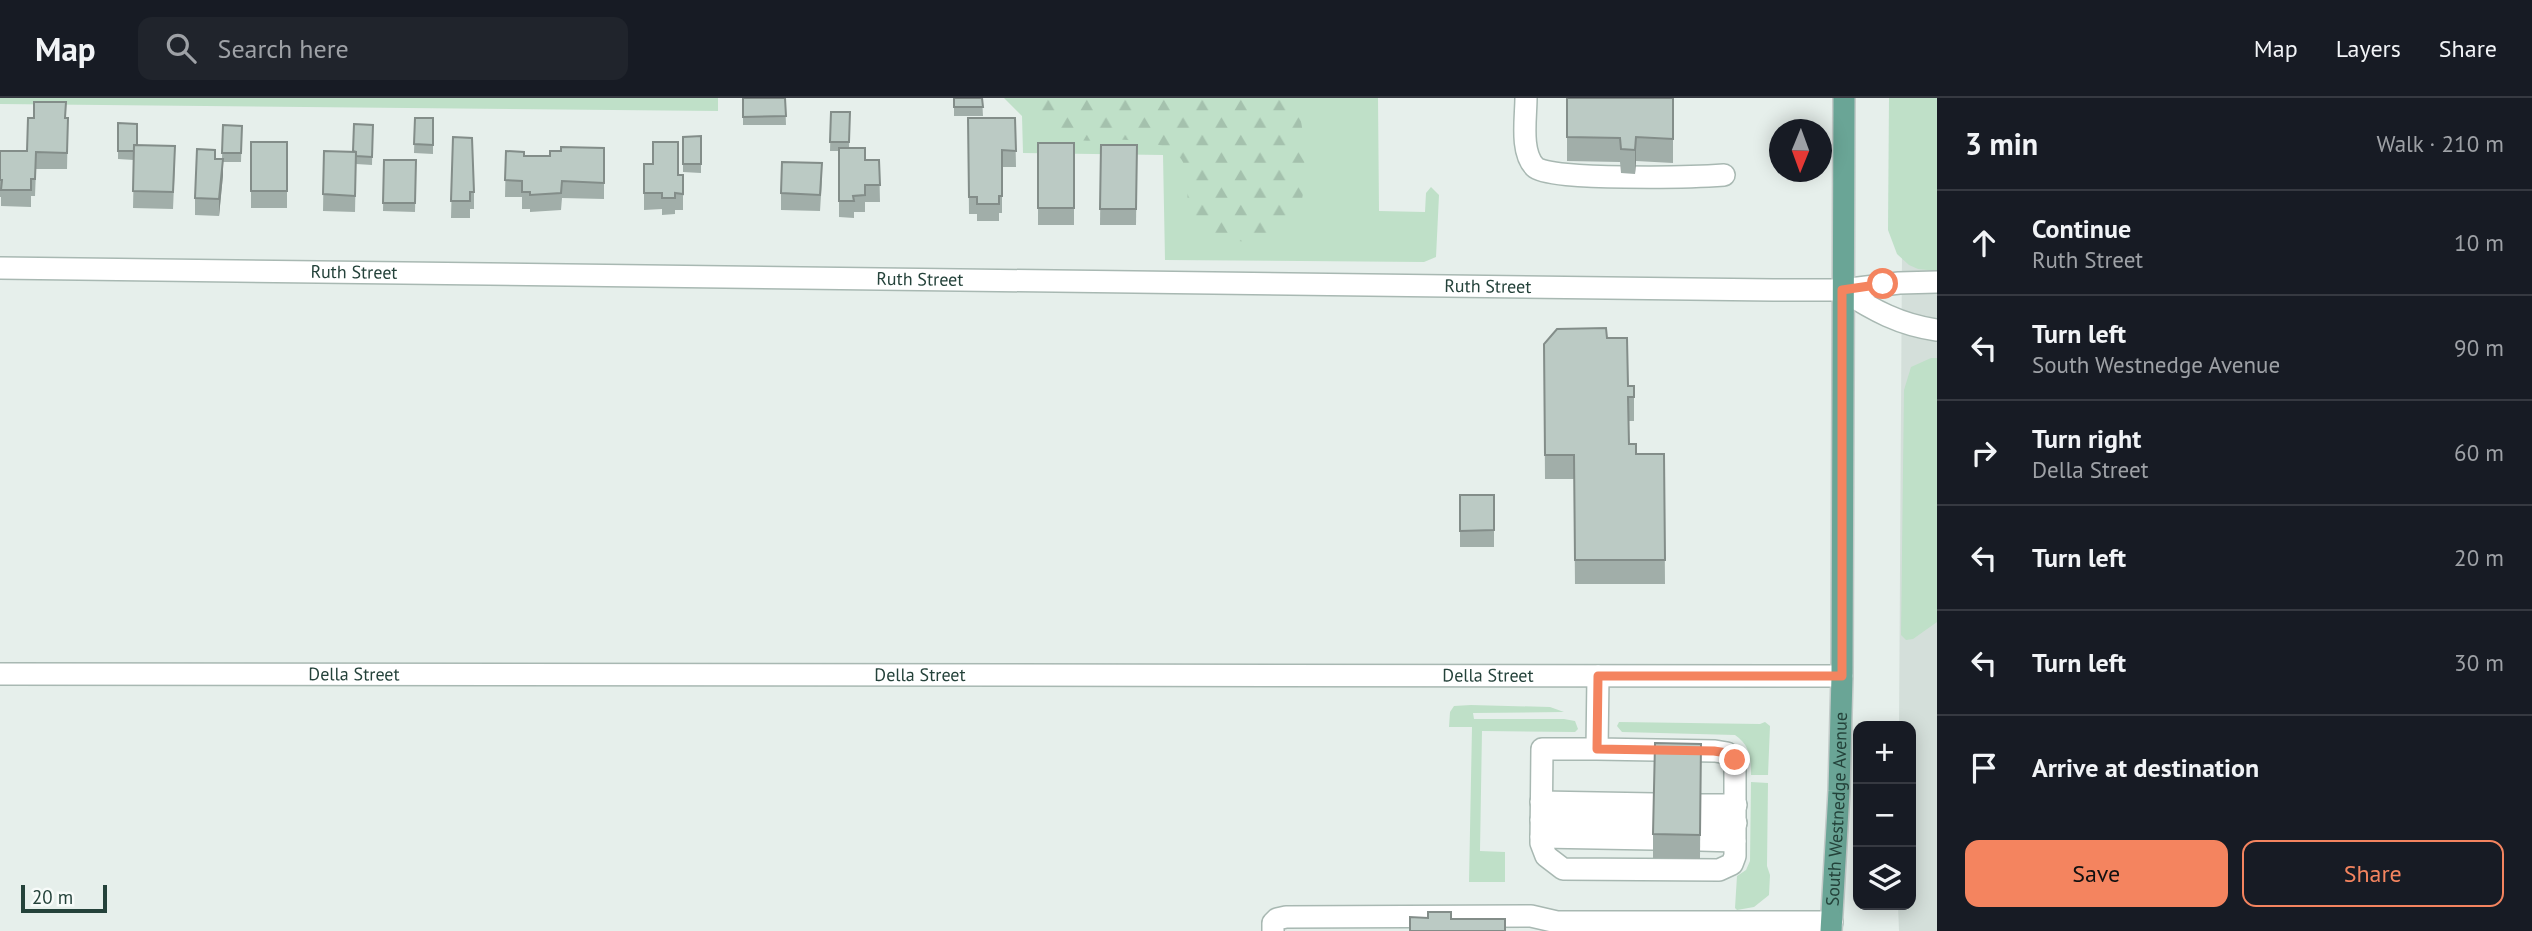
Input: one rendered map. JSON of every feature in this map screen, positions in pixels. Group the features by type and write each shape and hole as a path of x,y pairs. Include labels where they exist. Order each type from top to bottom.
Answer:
{"main road":[{"name":"South Westnedge Avenue","path":"1832,926 1842,676 1844,98"}],"street":[{"path":"1526,98 1527,155 1536,168 1550,173 1584,176 1724,175"},
{"name":"Ruth Street","path":"0,268 1842,290 1899,283 1937,282"},
{"path":"1842,290 1884,316 1902,323 1937,330"},
{"name":"Della Street","path":"0,674 1842,676"},
{"path":"1597,749 1598,676"},
{"path":"1542,749 1727,753 1735,760 1735,856 1732,864 1719,870 1563,869 1546,856 1541,843 1541,820 1542,749"},
{"path":"1541,820 1654,821 1541,820"},
{"path":"1736,823 1700,822 1736,823"},
{"path":"1273,931 1273,923 1286,917 1346,924 1557,922 1832,926"},
{"path":"1296,931 1314,931"}],"shaded area":[{"path":"1903,98 1937,98 1937,931 1899,931 1898,910 1916,910 1916,721 1899,721"}],"green space":[{"path":"0,98 718,98 718,111 0,104"},
{"path":"1004,98 1378,98 1379,211 1425,212 1426,193 1431,187 1439,195 1436,257 1424,262 1165,260 1163,155 1023,153 1022,116"},
{"path":"1025,98 1295,98 1305,161 1300,209 1286,231 1266,240 1240,241 1215,236 1196,223 1190,212 1187,176 1178,155 1166,147 1146,142 1078,140 1065,137 1039,118"},
{"path":"1889,98 1937,98 1937,271 1909,265 1897,254 1888,230"},
{"path":"1937,358 1937,622 1913,639 1906,640 1901,635 1904,390 1911,367"},
{"path":"1454,706 1550,707 1564,712 1473,713 1474,719 1564,719 1575,721 1578,729 1575,732 1482,731 1480,851 1505,852 1505,882 1469,882 1472,727 1449,727 1450,712"},
{"path":"1619,722 1765,722 1770,726 1768,775 1751,775 1749,752 1735,735 1622,732 1617,726"},
{"path":"1751,782 1768,783 1769,895 1754,907 1737,910 1737,876 1746,870 1750,861"}],"building":[{"path":"743,98 785,98 786,116 743,117"},
{"path":"954,98 982,98 983,107 954,107"},
{"path":"1567,98 1673,98 1673,139 1636,137 1635,150 1621,149 1620,138 1567,137"},
{"path":"34,102 66,102 67,153 36,152 35,179 31,179 31,190 1,190 0,151 27,151 28,118 34,118"},
{"path":"831,112 850,112 849,142 830,142"},
{"path":"415,118 433,118 433,145 414,144"},
{"path":"968,118 1015,118 1016,151 1002,150 1002,196 999,196 999,204 977,204 977,197 969,197"},
{"path":"118,123 137,124 137,145 134,145 134,151 118,151"},
{"path":"354,124 373,125 372,157 356,156 353,151"},
{"path":"223,125 242,126 241,153 222,153"},
{"path":"701,136 701,164 683,164 683,137"},
{"path":"453,137 472,138 474,192 470,192 470,201 451,201"},
{"path":"251,142 287,142 287,191 251,191"},
{"path":"653,142 678,142 678,175 683,175 683,194 675,193 675,198 662,198 662,193 644,193 644,164 653,164"},
{"path":"1038,143 1074,143 1074,208 1038,208"},
{"path":"134,145 175,146 173,192 133,191"},
{"path":"1101,145 1137,145 1136,209 1100,209"},
{"path":"561,147 604,148 604,183 562,181 561,193 530,195 530,192 522,192 522,181 505,180 506,151 524,152 524,156 550,156 550,151 561,151"},
{"path":"839,148 865,148 865,160 879,160 880,185 865,185 865,195 853,196 854,201 839,201"},
{"path":"197,149 215,150 215,159 223,159 219,199 195,198"},
{"path":"324,151 356,152 355,196 323,194"},
{"path":"384,160 416,160 415,203 383,203"},
{"path":"782,162 822,163 820,195 781,193"},
{"path":"1606,328 1607,338 1627,338 1628,386 1634,386 1634,397 1628,397 1629,444 1636,444 1636,454 1664,454 1665,560 1575,560 1574,455 1545,455 1544,344 1557,329"},
{"path":"1460,495 1494,495 1494,530 1460,531"},
{"path":"1655,743 1701,744 1700,835 1653,834"},
{"path":"1428,912 1451,912 1451,919 1505,919 1505,931 1410,931 1410,917 1428,918"}],"route":[{"path":"1735,760 1727,753 1714,751 1597,749 1598,676 1842,676 1842,290 1883,284"}]}
